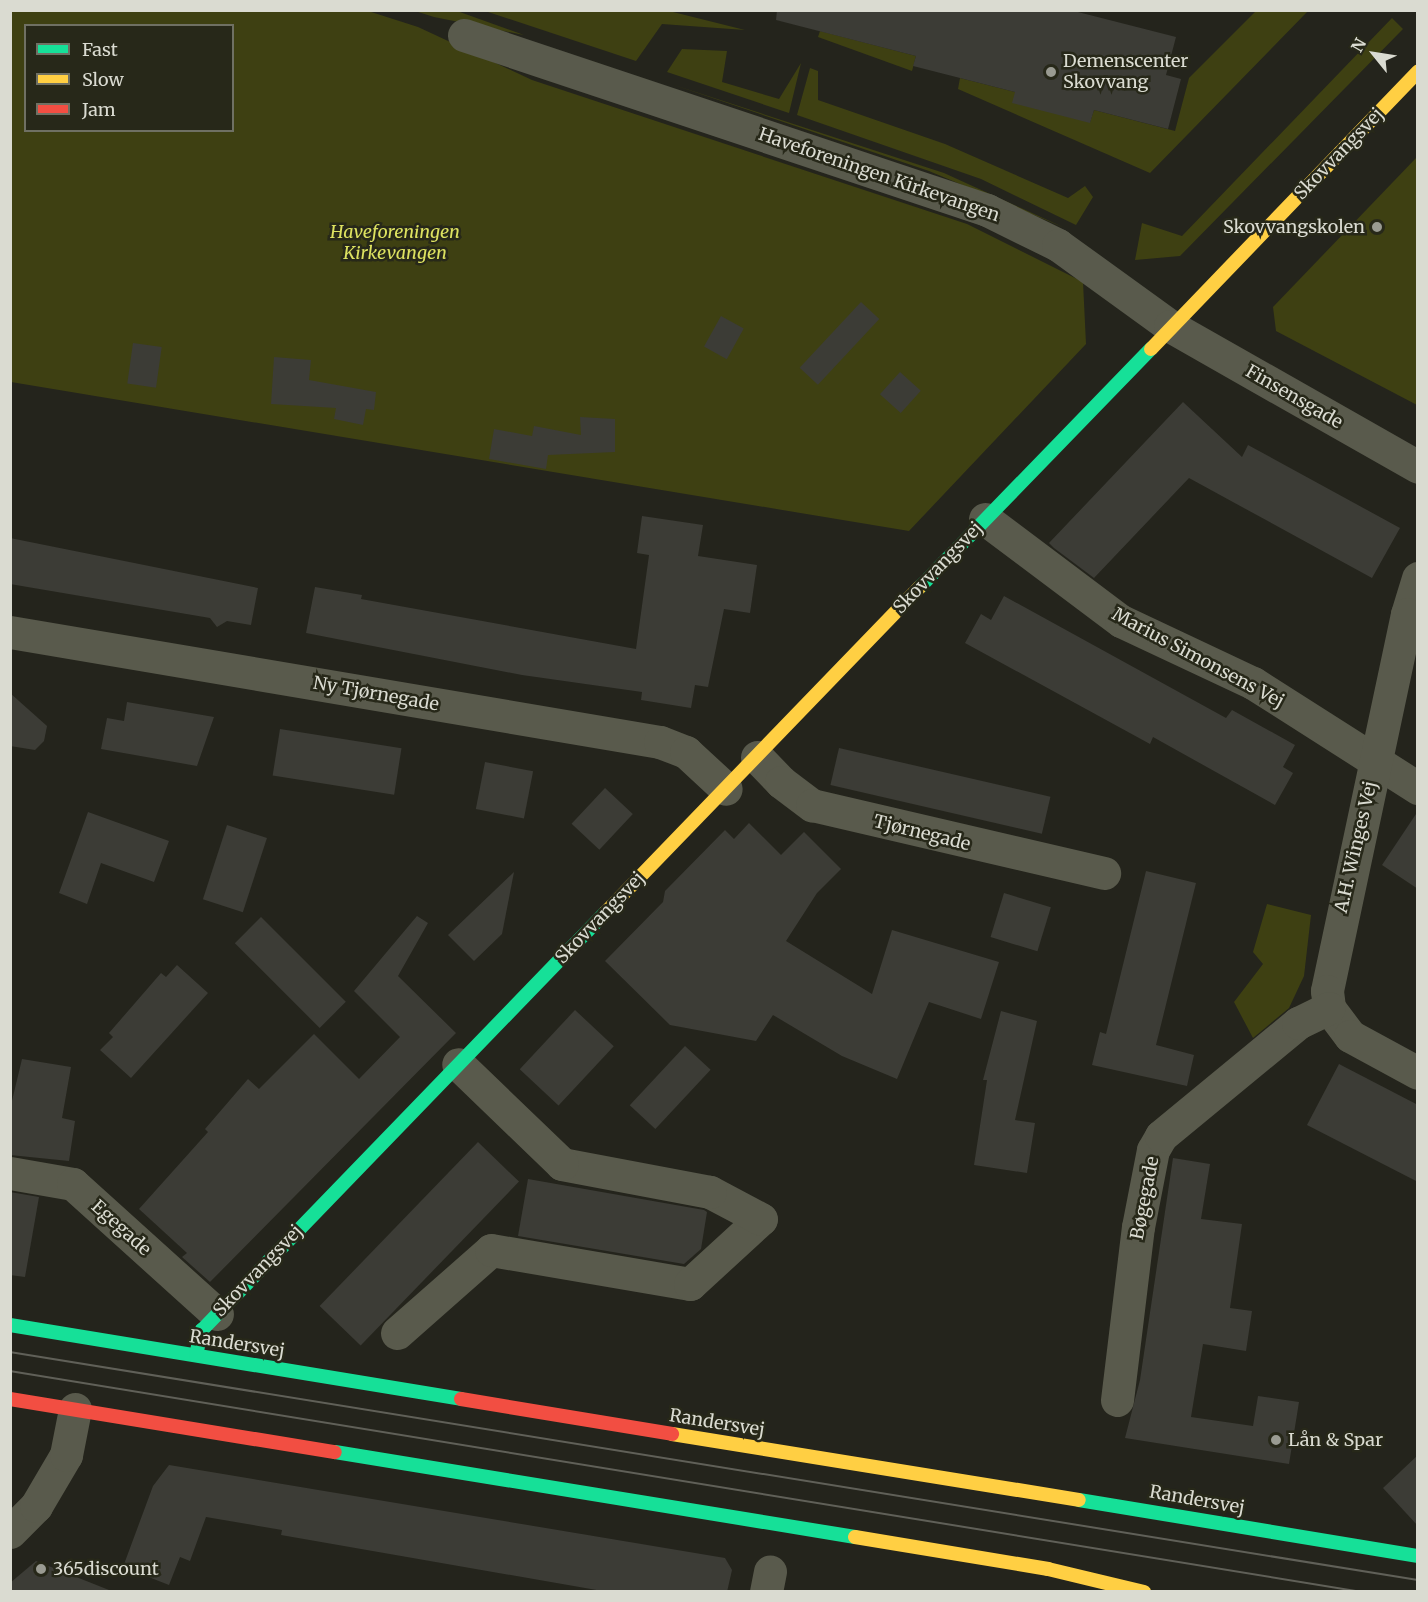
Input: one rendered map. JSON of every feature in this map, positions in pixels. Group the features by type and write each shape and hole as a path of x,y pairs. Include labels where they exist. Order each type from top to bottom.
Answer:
{"street":[{"name":"Haveforeningen Kirkevangen","path":"464,35 987,210 1058,245 1170,326"},
{"name":"Skovvangsvej","path":"196,1355 202,1330 217,1314 1418,72"},
{"name":"Finsensgade","path":"1170,326 1418,467"},
{"name":"Marius Simonsens Vej","path":"985,519 1122,621 1253,684 1418,788"},
{"name":"A.H. Winges Vej","path":"1329,1008 1331,959 1418,578"},
{"name":"Ny Tjørnegade","path":"12,636 660,742 686,752 726,789"},
{"name":"Tjørnegade","path":"757,757 782,783 812,805 1003,853 1104,873"},
{"path":"1329,1008 1350,1036 1418,1073"},
{"name":"Bøgegade","path":"1117,1400 1138,1227 1153,1150 1161,1136 1298,1023 1329,1008"},
{"path":"397,1333 491,1250 690,1284 761,1219 710,1192 562,1164 458,1064"},
{"name":"Egegade","path":"10,1173 74,1184 217,1314"},
{"name":"Randersvej","path":"10,1325 1418,1556"},
{"path":"10,1399 1048,1569 1144,1592"},
{"path":"10,1532 36,1506 66,1455 75,1409"}],"green space":[{"name":"Haveforeningen Kirkevangen","path":"10,11 368,11 418,27 532,80 967,224 1083,282 1086,344 909,531 11,382"},
{"path":"415,11 457,11 524,35 434,17"},
{"path":"485,11 669,11 745,30 662,24 636,61"},
{"path":"1256,11 1308,11 1150,173 958,89 960,78 1015,92 1090,122 1094,110 1175,131 1189,78"},
{"path":"1392,18 1403,29 1180,256 1135,260 1142,223 1182,236"},
{"path":"820,31 916,56 912,71 818,37"},
{"path":"682,49 727,51 722,82 779,99 801,63 789,113 667,72"},
{"path":"810,68 818,71 818,100 945,144 1068,198 1085,186 1093,197 1076,225 981,179 797,115"},
{"path":"671,84 944,173 1065,228 929,171"},
{"name":"Skovvangskolen","path":"1417,157 1417,405 1276,331 1273,307"},
{"path":"1267,904 1311,915 1304,976 1289,1008 1253,1038 1234,1002 1263,964 1253,952"}],"building":[{"name":"Demenscenter Skovvang","path":"777,10 1070,10 1176,37 1166,75 1181,79 1168,129 1094,110 1090,123 1012,103 1015,92 913,66 916,56 776,20"},
{"path":"861,302 879,319 818,385 800,368"},
{"path":"721,316 744,329 727,359 704,347"},
{"path":"133,343 162,347 156,388 127,384"},
{"path":"274,357 311,360 309,380 376,392 374,410 366,409 363,425 334,419 336,408 271,404"},
{"path":"900,372 921,391 901,413 880,394"},
{"path":"1183,402 1242,457 1248,445 1400,528 1372,578 1189,478 1094,578 1054,548 1049,543"},
{"path":"580,417 615,419 615,452 548,455 546,469 489,459 494,429 532,436 534,426 581,435"},
{"path":"642,516 703,525 698,556 757,565 750,613 724,609 708,687 695,685 691,708 641,700 642,692 522,675 306,633 315,587 362,595 361,599 636,649 649,555 637,553"},
{"path":"10,538 258,588 251,625 227,621 217,627 210,618 10,584"},
{"path":"1004,596 1226,718 1232,710 1295,745 1283,767 1293,773 1275,805 1153,737 1150,744 965,643 981,614 991,620"},
{"path":"10,693 47,726 44,741 35,750 10,746"},
{"path":"127,702 214,717 197,766 101,749 107,718 124,721"},
{"path":"280,729 401,748 394,795 273,775"},
{"path":"839,748 1050,797 1042,834 830,785"},
{"path":"485,762 533,771 524,818 476,809"},
{"path":"605,788 633,814 599,850 572,824"},
{"path":"1418,811 1418,889 1382,865"},
{"path":"88,812 169,841 154,882 101,863 87,904 59,893"},
{"path":"749,823 781,855 804,832 841,869 817,893 786,941 872,994 892,930 999,962 981,1019 929,1002 897,1079 842,1056 773,1015 756,1041 670,1025 605,961 663,902 665,891 725,830 734,839"},
{"path":"227,825 267,838 243,912 203,899"},
{"path":"1146,871 1196,883 1156,1045 1194,1055 1187,1086 1092,1065 1100,1032 1106,1034"},
{"path":"514,872 502,934 474,961 448,935"},
{"path":"1004,893 1051,907 1037,951 991,937"},
{"path":"417,916 428,923 398,976 456,1033 210,1282 182,1257 187,1253 139,1209 208,1132 205,1129 248,1079 259,1089 314,1034 359,1079 400,1037 354,991"},
{"path":"261,917 346,1002 320,1028 235,943"},
{"path":"177,965 208,993 131,1078 100,1050 113,1037 109,1033 161,973 166,977"},
{"path":"575,1010 614,1046 559,1105 520,1069"},
{"path":"1001,1011 1037,1021 1015,1120 1035,1123 1027,1173 974,1165 987,1080 983,1080"},
{"path":"685,1046 711,1070 655,1129 630,1105"},
{"path":"22,1059 71,1067 62,1118 75,1121 69,1161 10,1155 10,1109"},
{"path":"1339,1064 1418,1105 1418,1182 1307,1125"},
{"path":"478,1142 519,1182 361,1346 320,1306"},
{"path":"1173,1158 1210,1164 1201,1219 1242,1224 1230,1308 1252,1311 1246,1351 1203,1344 1191,1417 1253,1426 1258,1396 1299,1402 1289,1464 1125,1438 1140,1380"},
{"path":"528,1179 704,1210 707,1212 701,1249 684,1264 518,1236"},
{"path":"10,1192 39,1197 25,1277 10,1275"},
{"path":"1418,1455 1418,1526 1383,1488"},
{"path":"169,1465 725,1558 732,1570 727,1592 608,1592 281,1535 282,1530 206,1517 190,1561 180,1557 169,1585 123,1567 153,1486"},
{"name":"365discount","path":"36,1561 109,1590 108,1592 10,1592 10,1583"}],"tram line":[{"path":"10,1352 1418,1580"},
{"path":"10,1371 1363,1592"}],"traffic: fast":[{"path":"920,587 1151,349"},
{"path":"196,1355 202,1330 605,913"},
{"path":"10,1325 461,1399"},
{"path":"335,1452 855,1537"},
{"path":"1079,1500 1418,1556"}],"traffic: slow":[{"path":"1151,349 1418,72"},
{"path":"605,913 920,587"},
{"path":"672,1434 1079,1500"},
{"path":"855,1537 1048,1569 1144,1592"}],"traffic: jam":[{"path":"10,1399 335,1452"},
{"path":"461,1399 672,1434"}],"place":[{"name":"Demenscenter Skovvang","path":"1051,72"},
{"name":"Skovvangskolen","path":"1377,227"},
{"name":"Lån & Spar","path":"1276,1440"},
{"name":"365discount","path":"41,1569"}]}
